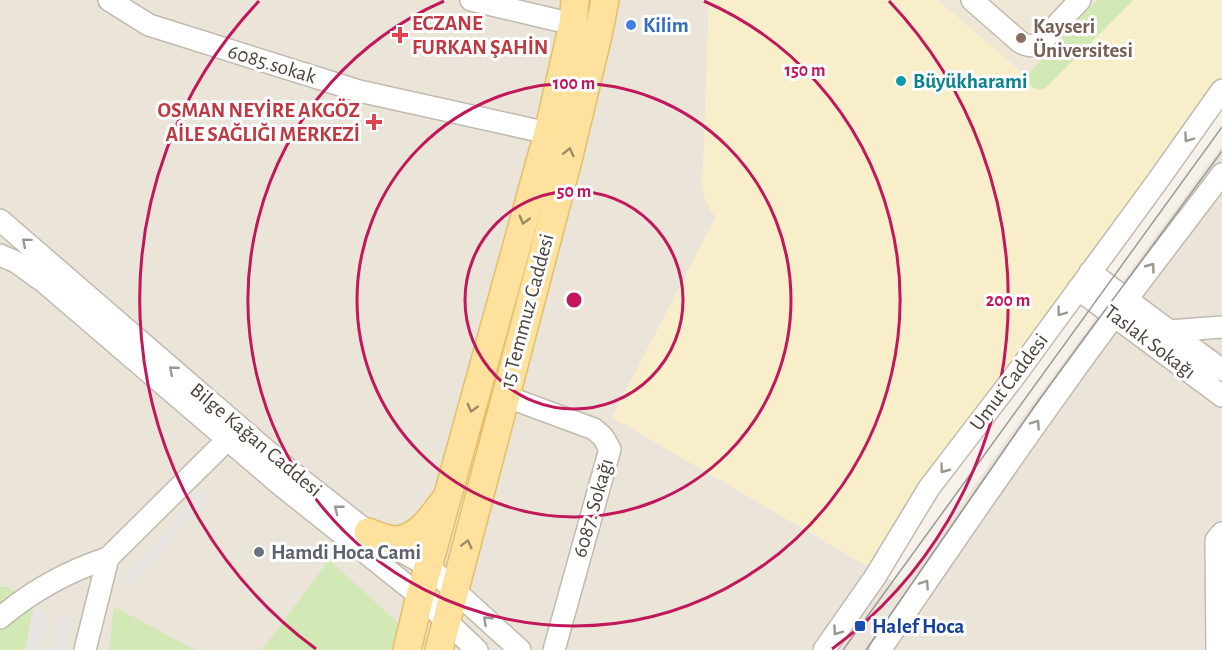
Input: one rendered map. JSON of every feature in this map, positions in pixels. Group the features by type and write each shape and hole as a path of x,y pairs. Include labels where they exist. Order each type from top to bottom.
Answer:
{"main road":[{"name":"15 Temmuz Caddesi","path":"439,650 568,160 598,35 604,0"},
{"name":"15 Temmuz Caddesi","path":"407,650 548,133 574,12"},
{"path":"368,532 394,540 407,537 421,528 448,496"}],"street":[{"name":"6085.sokak","path":"109,0 149,25 359,92 548,133"},
{"path":"471,0 574,12"},
{"path":"972,0 1020,42 1033,46 1041,42 1080,0"},
{"name":"Umut Caddesi","path":"824,650 875,578 929,488 1014,378 1222,90"},
{"path":"880,650 1011,459 1120,308 1222,174"},
{"name":"Bilge Kağan Caddesi","path":"0,220 289,470 368,532 429,567 520,650"},
{"name":"Bilge Kağan Caddesi","path":"0,255 30,271 278,482 420,596 477,650"},
{"name":"Taslak Sokağı","path":"1084,280 1222,396"},
{"name":"Taslak Sokağı","path":"1120,308 1169,331 1222,370"},
{"path":"1169,331 1222,327"},
{"name":"6087. Sokağı","path":"505,396 594,429 603,437 610,449 554,650"},
{"path":"0,618 16,604 51,581 108,558 228,439"},
{"path":"1217,650 1216,540 1222,533"},
{"path":"84,650 108,558"}],"shaded area":[{"path":"0,0 709,0 701,179 704,197 716,217 612,417 903,587 1022,418 1222,146 1222,650 0,650"},
{"name":"Kayseri Üniversitesi","path":"937,0 1097,0 1026,76"},
{"path":"202,489 209,495 131,587 120,585"},
{"path":"34,608 47,612 39,650 25,650"},
{"path":"61,611 73,617 65,650 52,650"}],"green space":[{"path":"1097,0 1134,0 1046,88 1042,90 1033,88 1026,76"},
{"path":"329,560 404,628 400,650 262,650"},
{"path":"0,587 9,587 33,607 25,650 0,650"},
{"path":"114,607 196,650 109,650"}],"sand":[{"path":"709,0 937,0 1026,76 1031,86 1039,89 1046,88 1134,0 1222,0 1222,88 1090,272 882,574 612,417 716,217 708,206 702,183"}],"tram line":[{"path":"843,650 1222,127"},
{"path":"866,650 1036,404 1222,151"}],"place":[{"name":"Kilim","path":"631,25"},
{"name":"ECZANE FURKAN ŞAHİN","path":"400,35"},
{"name":"Kayseri Üniversitesi","path":"1021,38"},
{"name":"Büyükharami","path":"901,81"},
{"name":"OSMAN NEYİRE AKGÖZ AİLE SAĞLIĞI MERKEZİ","path":"374,122"},
{"name":"Hamdi Hoca Cami","path":"259,552"},
{"name":"Halef Hoca","path":"860,626"}]}
